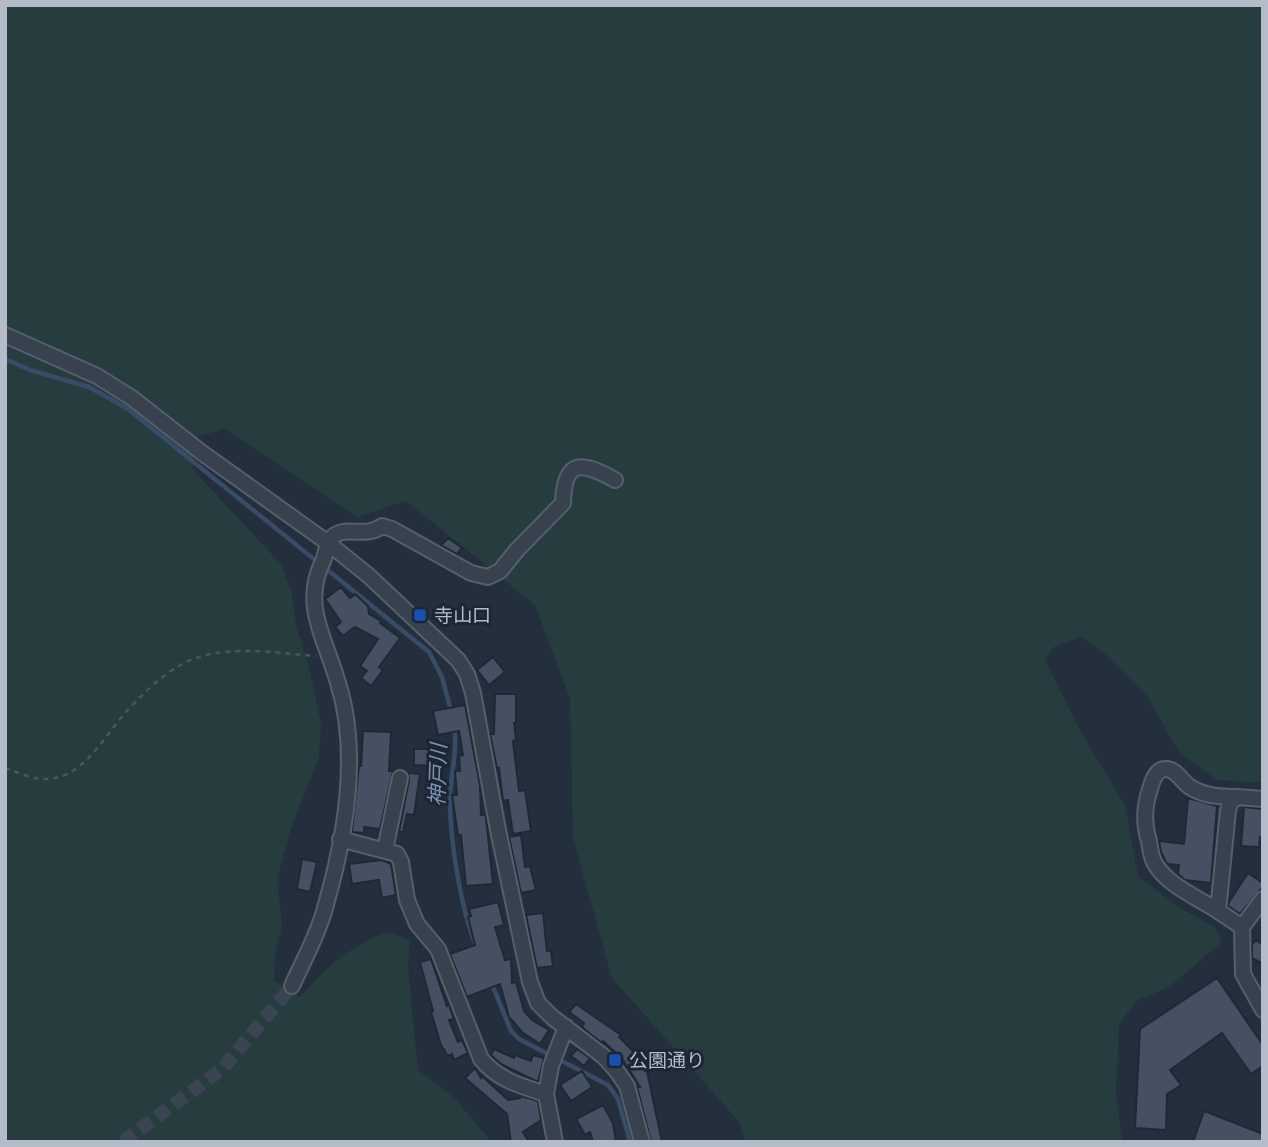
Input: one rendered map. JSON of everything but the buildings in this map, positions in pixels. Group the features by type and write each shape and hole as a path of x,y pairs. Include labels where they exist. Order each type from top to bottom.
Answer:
{"street":[{"path":"5,335 97,376 123,393 328,543 369,576 458,660 467,674 486,756 498,830 530,982 538,1003 617,1070 627,1086 642,1142"},
{"path":"292,986 325,909 340,839 349,765 348,736 339,684 314,611 314,578 324,559 328,543 336,534 346,531 369,533 382,526 471,573 488,577 500,571 563,503 563,482 570,471 582,466 599,470 615,480"},
{"path":"1242,927 1175,884 1154,863 1144,809 1157,773 1168,768 1188,786 1203,793 1220,797 1263,799"},
{"path":"385,849 400,778"},
{"path":"1218,911 1228,811 1230,803 1237,797"},
{"path":"340,839 385,849 394,852 400,859 407,900 417,924 438,949 481,1059 502,1079 546,1094"},
{"path":"1263,899 1242,927 1242,974 1259,991 1263,1010"},
{"path":"555,1142 546,1094 551,1066 566,1027"}],"path":[{"path":"5,768 45,780 65,776 87,759 127,711 157,682 189,661 246,650 330,657"}],"green space":[{"path":"5,5 1263,5 1263,783 1218,780 1180,754 1147,696 1106,655 1081,637 1054,647 1045,660 1082,734 1125,805 1138,876 1177,906 1216,928 1221,943 1169,987 1136,1001 1119,1025 1116,1094 1122,1142 745,1142 740,1123 612,978 573,838 570,699 535,605 406,501 357,517 225,429 193,438 193,470 281,564 292,592 296,625 309,667 321,724 319,756 291,829 277,878 282,926 275,953 274,980 300,997 339,959 359,945 386,932 410,940 408,967 418,1070 454,1098 492,1142 5,1142"}],"waterway":[{"name":"神戸川","path":"5,359 30,370 89,387 128,409 429,652 442,677 451,711"},
{"name":"神戸川","path":"454,726 450,801 452,836 461,896 477,948"},
{"name":"神戸川","path":"491,982 511,1031 519,1039 608,1085 618,1099 630,1142"}],"tunnel":[{"path":"123,1142 222,1069 292,986"}],"place":[{"name":"寺山口","path":"420,615"},
{"name":"公園通り","path":"615,1060"}]}
